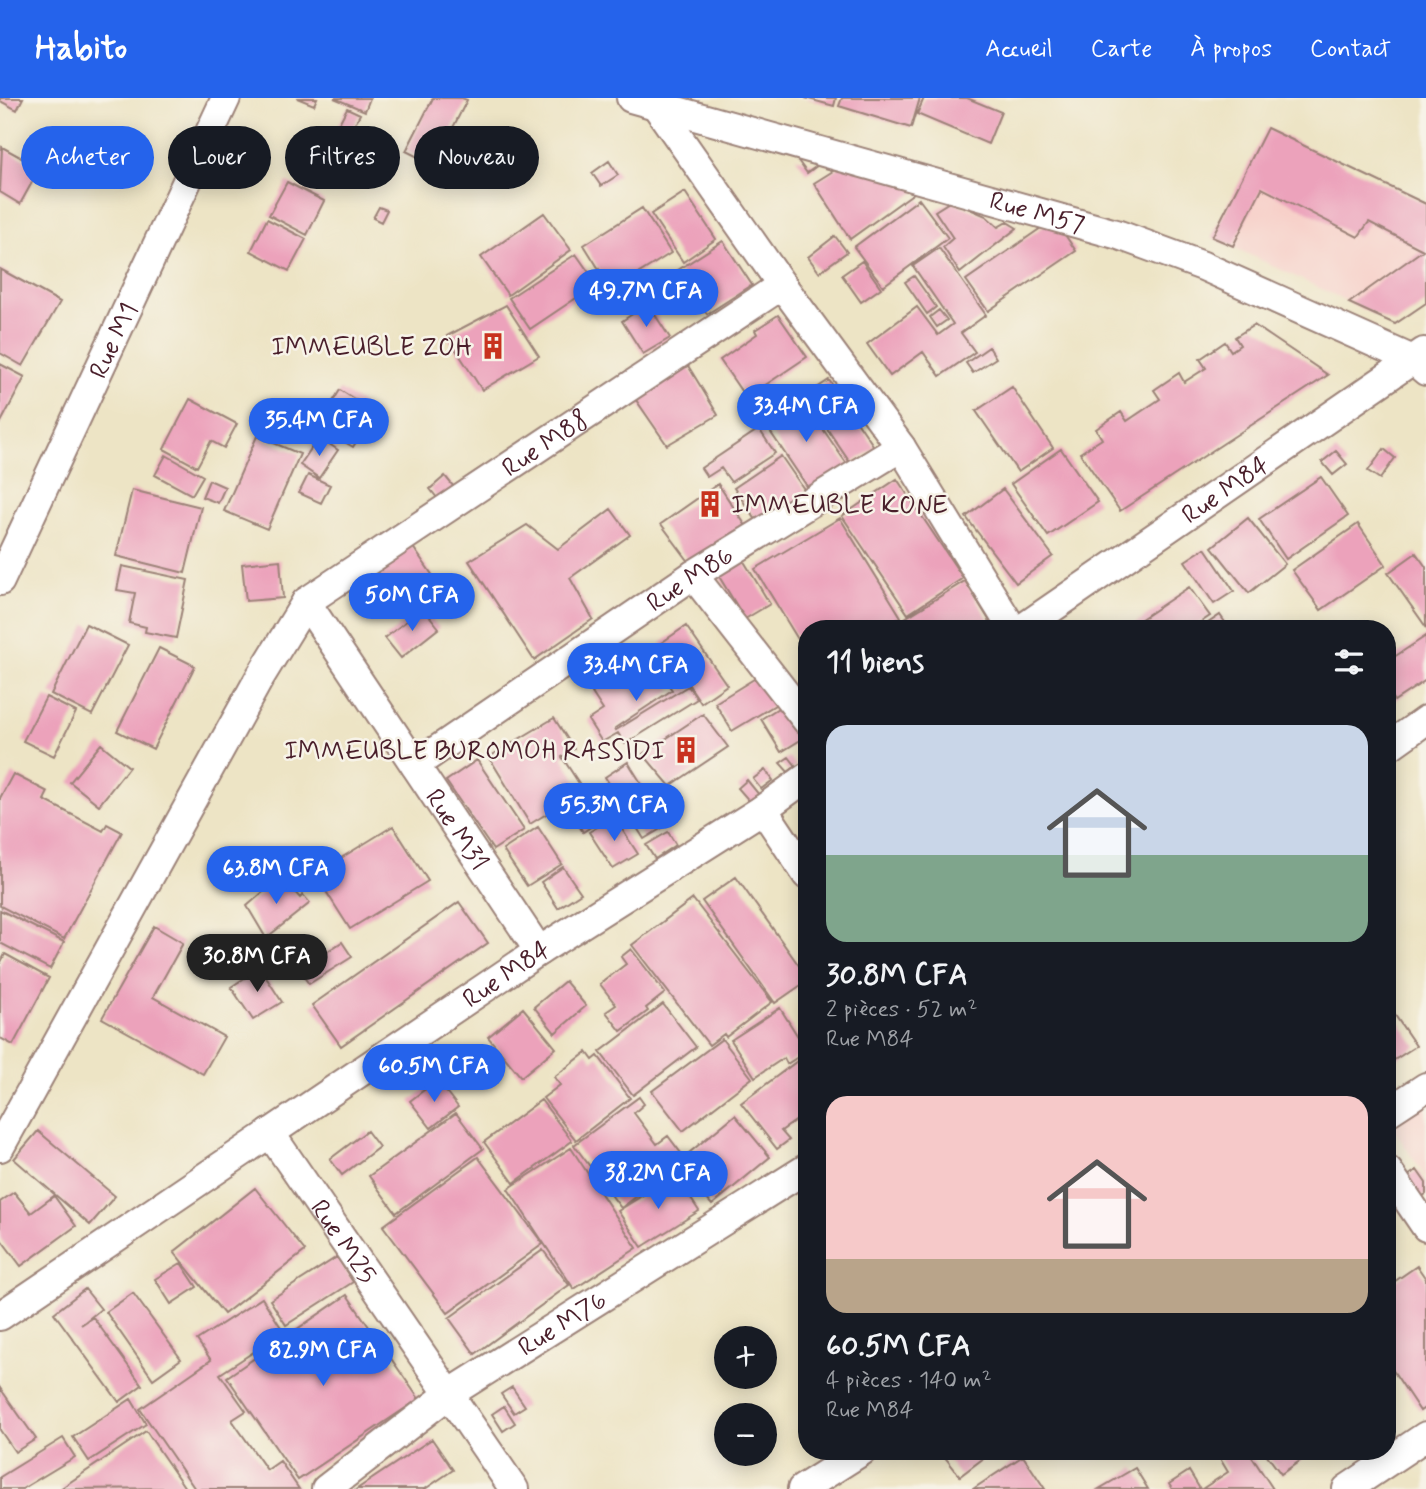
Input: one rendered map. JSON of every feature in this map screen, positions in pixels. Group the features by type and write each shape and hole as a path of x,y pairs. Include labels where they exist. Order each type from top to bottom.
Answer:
{"street":[{"name":"Rue M1","path":"0,581 226,98"},
{"path":"643,101 901,447 1007,620"},
{"name":"Rue M57","path":"643,101 1119,234 1422,360"},
{"name":"Rue M88","path":"306,602 782,285"},
{"name":"Rue M84","path":"1035,620 1422,360"},
{"name":"Rue M86","path":"415,765 693,575 901,447"},
{"path":"693,575 798,709"},
{"path":"0,1147 260,677 306,602"},
{"name":"Rue M31","path":"306,602 539,951"},
{"path":"1396,741 1426,720"},
{"name":"Rue M84","path":"0,1316 539,951 763,809 798,784"},
{"path":"763,809 798,862"},
{"path":"1396,1107 1426,1087"},
{"name":"Rue M25","path":"270,1133 514,1489"},
{"name":"Rue M76","path":"327,1489 449,1394 798,1174"},
{"path":"1396,1183 1426,1227"},
{"path":"1396,1456 1426,1436"},
{"path":"802,1489 848,1460"},
{"path":"1347,1489 1390,1460"}],"shaded area":[{"path":"1267,128 1426,204 1426,303 1395,324 1212,237"},
{"path":"1426,1095 1426,1178 1396,1133 1396,1116"}],"building":[{"path":"0,98 23,98 17,110 0,101"},
{"path":"297,98 317,98 314,105"},
{"path":"334,98 370,98 365,111"},
{"path":"433,98 467,100 454,126 419,126"},
{"path":"805,98 836,98 834,106"},
{"path":"842,98 920,98 911,128 839,106"},
{"path":"924,98 967,98 1001,112 988,144 917,114"},
{"path":"347,108 360,114 354,126 338,126"},
{"path":"1267,128 1426,204 1426,303 1395,324 1349,303 1423,250 1369,222 1358,237 1262,188 1233,246 1212,237"},
{"path":"414,135 414,155 406,151"},
{"path":"2,147 21,158 21,189 28,189 20,204 0,192"},
{"path":"796,158 818,165 807,173"},
{"path":"609,161 618,175 601,186 592,173"},
{"path":"849,161 918,190 850,239 814,183"},
{"path":"285,186 285,189 301,189 324,201 307,235 269,215"},
{"path":"685,192 716,239 683,262 651,214"},
{"path":"919,199 948,238 883,286 854,247"},
{"path":"951,201 986,216 998,227 1007,222 1017,228 960,273 943,247 953,238 935,211"},
{"path":"379,207 387,210 381,222 373,218"},
{"path":"642,208 671,253 612,290 584,245"},
{"path":"544,213 571,250 508,295 481,257"},
{"path":"267,219 306,239 289,271 251,251"},
{"path":"1054,219 1076,251 988,311 966,280"},
{"path":"835,236 847,252 819,272 808,257"},
{"path":"723,241 752,285 707,314 678,270"},
{"path":"939,248 986,315 961,333 975,352 940,376 923,352 890,376 867,344 917,307 938,335 953,324 913,266"},
{"path":"576,254 597,284 530,329 509,298"},
{"path":"862,261 881,288 861,302 842,275"},
{"path":"0,269 60,302 23,366 0,353"},
{"path":"914,276 936,307 927,314 905,282"},
{"path":"648,304 670,338 643,354 622,321"},
{"name":"IMMEUBLE ZOH","path":"506,305 539,356 482,390 447,336"},
{"path":"939,310 947,320 937,327 930,317"},
{"path":"778,315 807,357 746,398 720,360 757,334 755,330"},
{"path":"1254,325 1328,375 1120,511 1080,453 1102,439 1096,429 1121,412 1127,421 1160,399 1154,390 1179,373 1184,382 1206,368 1200,359 1225,342 1231,351 1240,345 1235,337"},
{"path":"989,347 996,358 973,373 966,363"},
{"path":"0,364 25,377 0,424"},
{"path":"687,364 718,415 667,445 634,397"},
{"path":"829,380 875,448 851,464 805,396"},
{"path":"1012,387 1053,448 1018,472 976,411"},
{"path":"340,390 375,412 353,447 318,426"},
{"path":"800,396 849,467 811,492 763,421"},
{"path":"190,399 237,424 224,448 211,441 197,467 164,449"},
{"path":"759,429 775,453 731,482 721,468 707,477 701,468"},
{"path":"257,436 300,454 267,529 224,511"},
{"path":"319,437 338,450 319,478 300,465"},
{"path":"1061,449 1098,502 1048,536 1011,484"},
{"path":"1384,449 1395,458 1380,479 1368,471"},
{"path":"1336,451 1347,464 1333,475 1322,462"},
{"path":"166,455 203,476 192,495 155,475"},
{"path":"781,456 808,495 761,527 734,488"},
{"path":"308,475 330,485 321,503 299,493"},
{"path":"445,476 458,492 442,504 430,489"},
{"path":"1321,477 1348,516 1286,559 1259,519"},
{"path":"897,479 963,578 908,614 842,516"},
{"path":"209,480 225,487 218,503 202,497"},
{"name":"IMMEUBLE KONE","path":"718,484 748,529 690,563 661,524"},
{"path":"1003,489 1053,556 1016,583 966,517"},
{"path":"132,490 201,507 185,573 116,556"},
{"path":"611,509 630,535 570,578 593,619 534,660 469,561 527,525 558,549"},
{"path":"840,518 901,617 896,620 798,620 798,639 755,569"},
{"path":"1248,518 1285,564 1249,593 1212,547"},
{"path":"1358,524 1386,565 1321,610 1292,570"},
{"path":"406,537 433,576 370,618 343,579"},
{"path":"1205,548 1234,591 1214,604 1185,561"},
{"path":"737,550 770,604 745,619 712,565"},
{"path":"1416,553 1426,567 1426,627 1388,573"},
{"path":"280,560 283,598 246,601 242,564"},
{"path":"122,566 188,580 176,638 145,632 146,627 129,623 135,593 117,590"},
{"path":"965,581 989,620 902,620"},
{"path":"1189,587 1210,616 1204,620 1140,620"},
{"path":"423,608 439,628 401,658 385,638"},
{"path":"86,624 128,645 92,715 51,694"},
{"path":"686,626 727,685 701,703 661,643"},
{"path":"1426,636 1426,680 1396,700 1396,656"},
{"path":"159,648 195,666 153,749 117,731"},
{"path":"653,662 672,690 615,728 616,730 688,686 697,699 625,744 618,733 602,742 588,720 603,710 592,693 635,663 641,671"},
{"path":"767,671 785,699 732,731 715,703"},
{"path":"46,697 76,712 54,756 23,741"},
{"path":"791,700 798,711 798,742 781,752 761,719"},
{"name":"IMMEUBLE BUROMOH RASSIDI","path":"703,714 728,747 670,786 643,754"},
{"path":"554,718 574,749 562,757 584,791 530,824 489,757"},
{"path":"101,744 129,767 99,805 70,782"},
{"path":"789,757 796,766 788,772 780,763"},
{"path":"477,760 524,830 493,850 446,781"},
{"path":"628,762 667,825 644,839 605,777"},
{"path":"765,770 773,780 761,789 753,779"},
{"path":"13,774 48,792 44,800 103,831 107,824 122,832 64,939 0,906 0,798"},
{"path":"747,780 760,796 751,803 738,788"},
{"path":"587,793 603,819 583,832 567,806"},
{"path":"614,817 638,854 613,869 589,832"},
{"path":"393,826 428,881 350,929 315,874"},
{"path":"538,827 562,864 527,886 503,850"},
{"path":"668,832 676,845 655,859 646,845"},
{"path":"563,867 581,893 558,908 541,882"},
{"path":"285,873 289,878 285,881 300,898 303,895 310,903 266,938 247,906"},
{"path":"736,877 798,964 798,987 775,1003 702,901"},
{"path":"693,899 772,1002 726,1037 724,1034 709,1045 632,945"},
{"path":"459,902 488,943 341,1046 312,1005"},
{"path":"0,910 64,942 50,969 0,943"},
{"path":"154,926 183,943 153,997 224,1037 203,1074 102,1018"},
{"path":"342,942 352,957 309,984 299,970"},
{"path":"631,949 665,993 646,1008 648,1011 621,1031 606,1012 616,1005 600,984 626,964 621,957"},
{"path":"5,954 49,978 13,1045 0,1038 0,964"},
{"path":"260,968 282,1002 253,1020 231,987"},
{"path":"565,981 586,1006 555,1033 534,1007"},
{"path":"663,1004 696,1047 633,1095 600,1052"},
{"path":"523,1008 556,1048 521,1077 488,1037"},
{"path":"780,1008 798,1037 798,1057 787,1064 784,1058 755,1077 731,1040"},
{"path":"1396,1017 1416,1046 1396,1059"},
{"path":"722,1039 752,1078 683,1131 652,1091"},
{"path":"587,1052 593,1060 598,1056 630,1098 576,1140 543,1098 560,1085 554,1077"},
{"path":"798,1060 798,1119 781,1131 789,1140 777,1149 741,1103"},
{"path":"437,1080 458,1107 431,1128 410,1101"},
{"path":"639,1097 644,1104 634,1113 657,1144 668,1136 684,1157 735,1115 770,1157 712,1205 685,1173 690,1169 684,1161 621,1208 574,1145"},
{"path":"541,1100 572,1141 514,1183 484,1142"},
{"path":"456,1113 483,1149 396,1213 369,1176"},
{"path":"38,1131 115,1196 90,1225 14,1159"},
{"path":"367,1131 379,1147 342,1175 330,1159"},
{"path":"571,1148 637,1248 574,1289 508,1189"},
{"path":"478,1157 543,1244 448,1313 383,1226"},
{"path":"1417,1170 1426,1183 1426,1194 1420,1198 1405,1178"},
{"path":"675,1175 699,1211 642,1247 618,1211"},
{"path":"255,1188 305,1251 224,1314 174,1252"},
{"path":"14,1192 31,1213 54,1196 76,1226 21,1266 0,1238 0,1202"},
{"path":"543,1250 569,1285 475,1354 449,1318"},
{"path":"337,1257 353,1282 286,1325 270,1300"},
{"path":"181,1263 197,1287 171,1304 155,1279"},
{"path":"1417,1266 1426,1279 1426,1407 1420,1411 1396,1375 1396,1280"},
{"path":"85,1289 101,1309 81,1325 93,1317 142,1385 119,1402 54,1313"},
{"path":"133,1293 181,1359 153,1379 106,1312"},
{"path":"347,1295 419,1399 298,1480 227,1377"},
{"path":"262,1298 284,1332 220,1374 246,1411 232,1420 267,1470 280,1461 299,1489 195,1489 140,1409 211,1360 197,1340"},
{"path":"512,1387 525,1406 514,1413 501,1394"},
{"path":"0,1388 36,1439 15,1452 0,1430"},
{"path":"131,1399 146,1424 89,1461 73,1437"},
{"path":"504,1406 515,1423 503,1431 492,1414"},
{"path":"146,1431 185,1488 60,1489"},
{"path":"63,1438 75,1457 22,1489 0,1489 0,1477"},
{"path":"432,1439 453,1470 425,1489 357,1489"},
{"path":"947,1460 981,1460 960,1476"},
{"path":"1017,1460 1026,1460 1045,1489 973,1489"},
{"path":"1221,1460 1254,1460 1273,1489 1202,1489 1228,1472"},
{"path":"1271,1460 1301,1460 1281,1474"},
{"path":"1135,1468 1148,1489 1099,1489"},
{"path":"1189,1471 1200,1489 1172,1489 1169,1484"}],"place":[{"name":"IMMEUBLE ZOH","path":"493,346"},
{"name":"IMMEUBLE KONE","path":"710,504"},
{"name":"IMMEUBLE BUROMOH RASSIDI","path":"686,750"}]}
